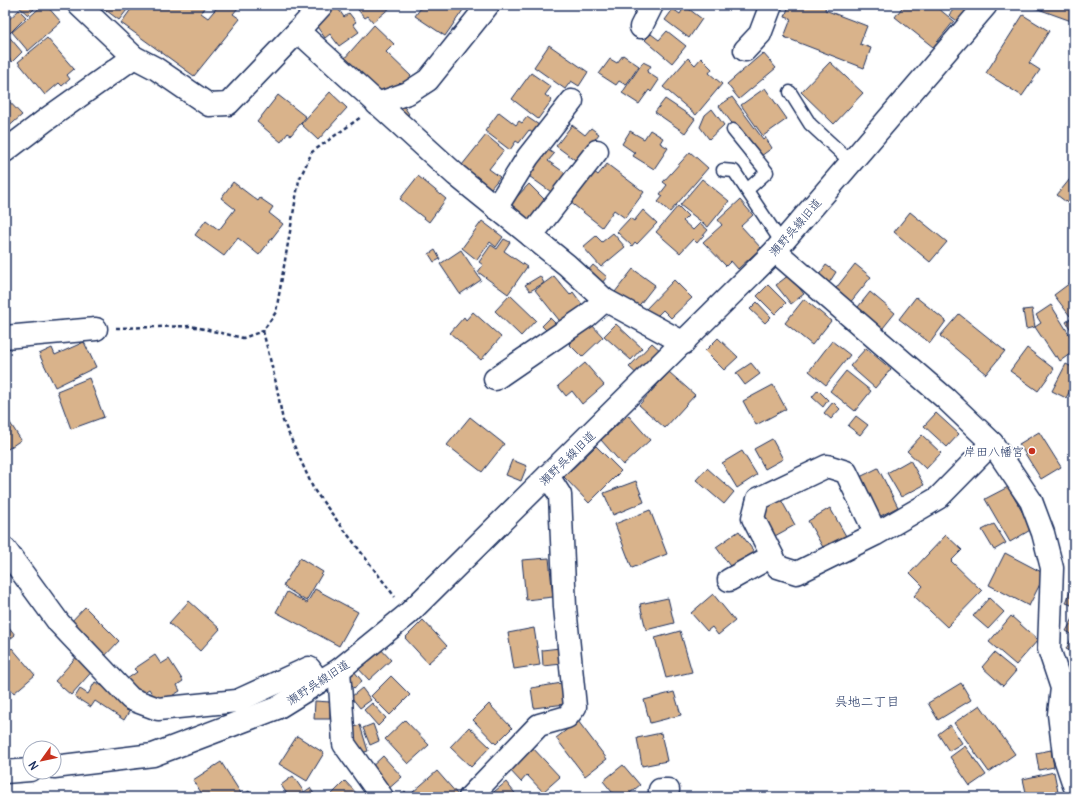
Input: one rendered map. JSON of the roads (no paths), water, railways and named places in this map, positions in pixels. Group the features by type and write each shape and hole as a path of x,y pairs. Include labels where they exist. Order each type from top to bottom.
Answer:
{"street":[{"path":"79,5 134,57 155,68 209,105 228,104 322,5"},
{"path":"378,104 408,93 428,80 488,5"},
{"path":"641,27 652,5"},
{"path":"745,50 760,34 771,5"},
{"name":"瀬野呉線旧道","path":"62,767 153,755 277,708 339,670 408,614 684,343 778,247 986,5"},
{"path":"298,31 496,208 567,265 605,300 684,343"},
{"path":"5,151 46,119 134,57"},
{"path":"496,208 528,157 572,101"},
{"path":"531,236 597,151"},
{"path":"778,247 946,399 992,444 1031,501 1045,540 1052,568 1049,649 1062,688 1059,714 1064,755 1074,785"},
{"path":"495,379 587,316 605,300"},
{"path":"5,337 96,329"},
{"path":"876,534 846,472 827,466 758,499 753,518 778,568 797,573 876,534 938,498 992,444"},
{"path":"470,797 539,725 567,717 575,707 565,607 560,495 548,476"},
{"path":"5,549 59,623 131,699 158,709 237,701 309,668 319,682"},
{"path":"729,580 772,556"},
{"path":"339,670 344,744 382,797"},
{"path":"5,772 22,771"}],"lane":[{"path":"790,92 810,124 851,162"},
{"path":"733,130 767,172 747,190"},
{"path":"723,170 734,171 747,190 778,247"}],"place":[{"name":"岸田八幡宮","path":"1032,451"}],"district":[{"name":"呉地二丁目","path":"867,701"}]}
